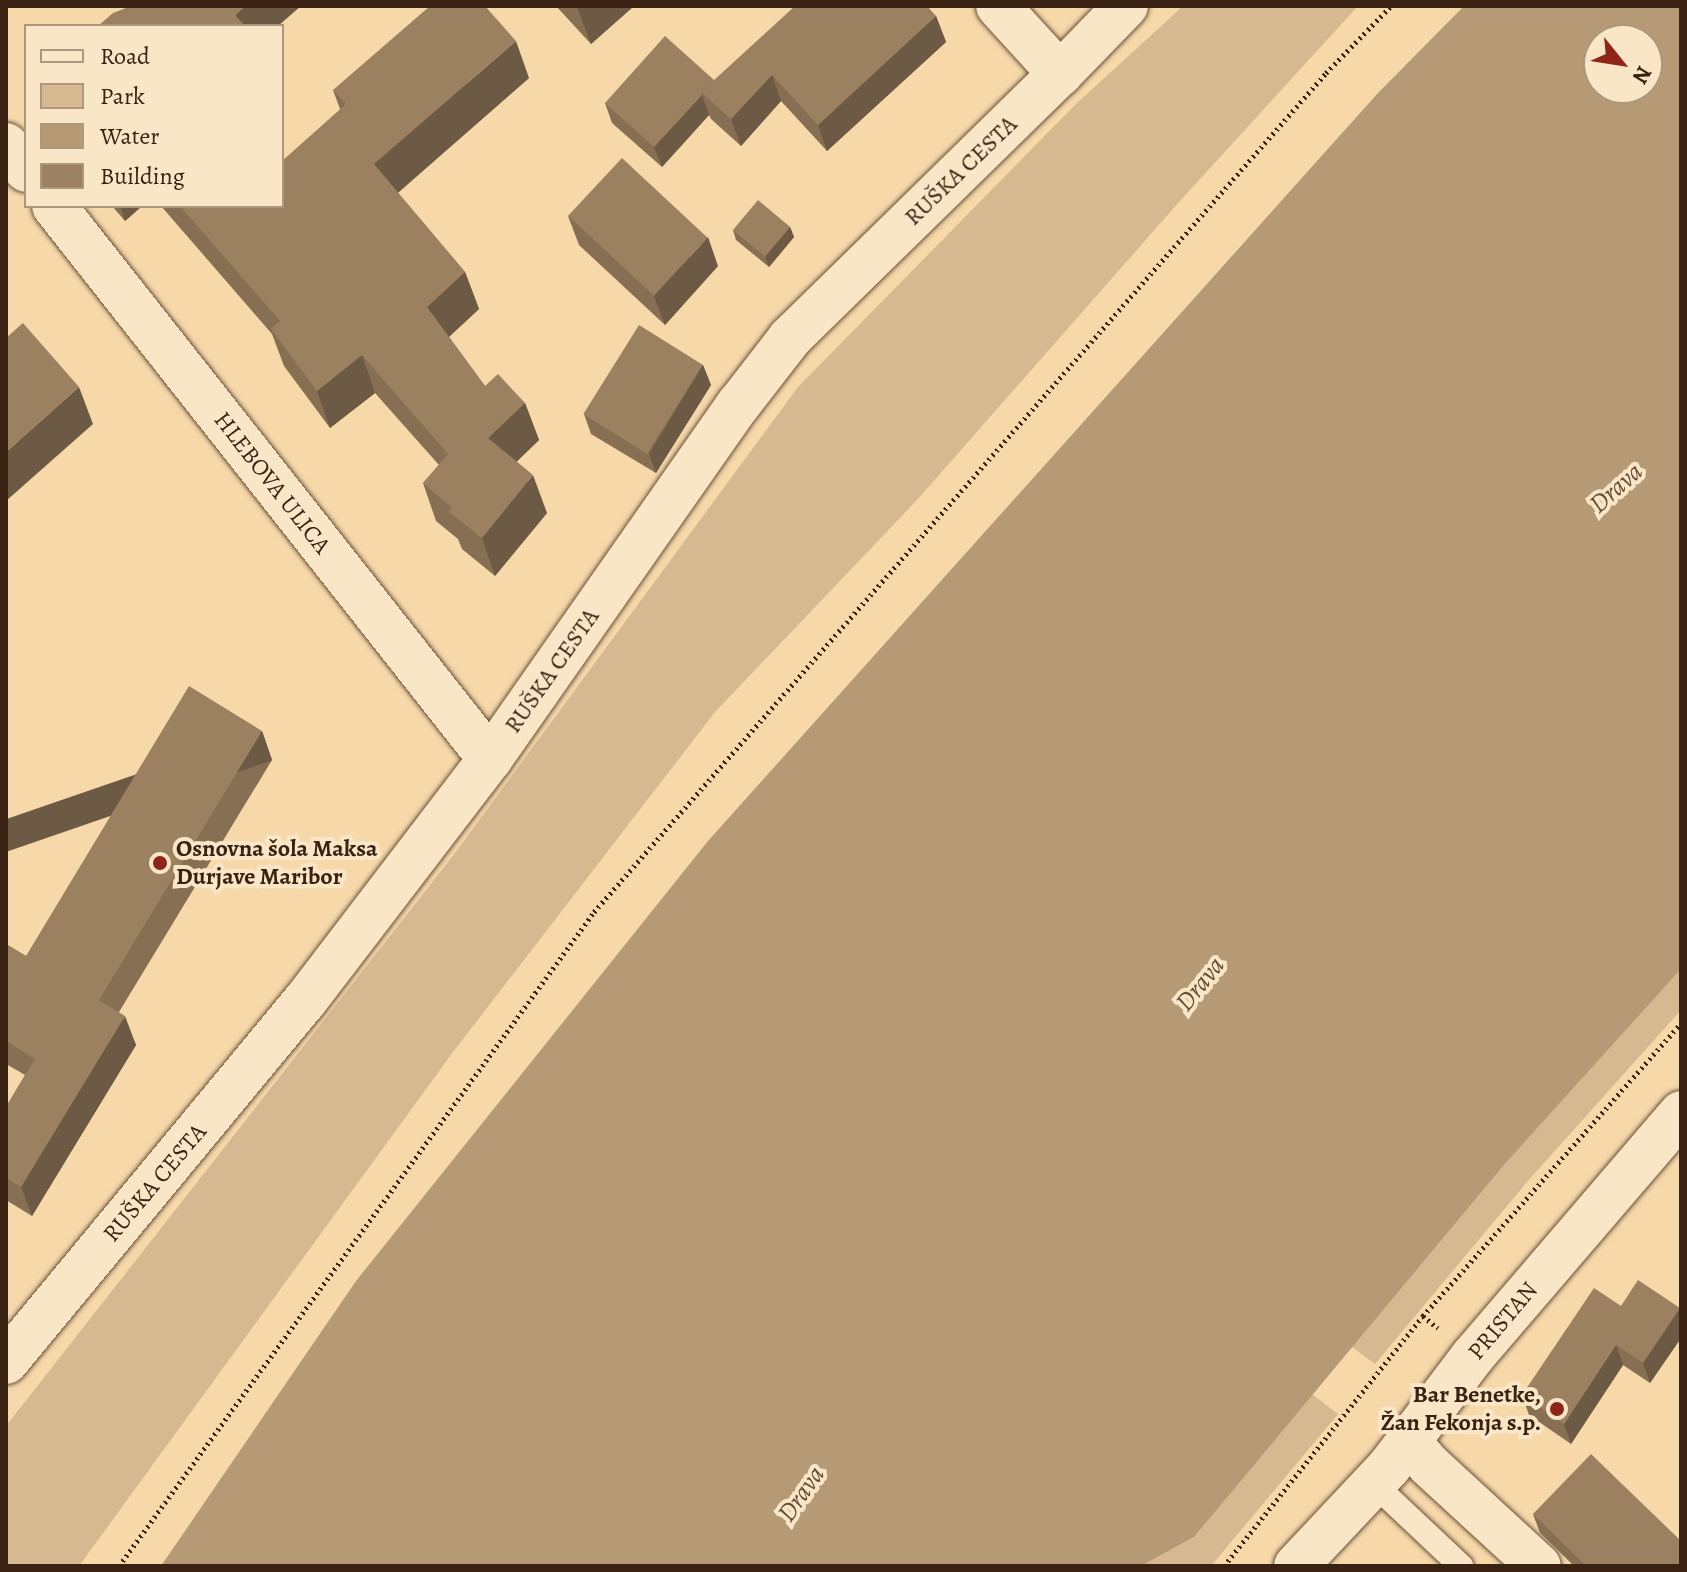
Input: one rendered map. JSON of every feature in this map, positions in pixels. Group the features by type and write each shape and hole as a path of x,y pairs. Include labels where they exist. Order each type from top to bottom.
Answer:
{"street":[{"path":"998,6 1060,74"},
{"name":"RUŠKA CESTA","path":"6,1362 305,1001 490,759 739,404 790,338 1126,6"},
{"path":"6,137 24,121"},
{"path":"6,145 24,168"},
{"name":"HLEBOVA ULICA","path":"56,208 490,759"},
{"name":"PRISTAN","path":"1296,1566 1374,1484 1473,1356 1681,1113"},
{"path":"1409,1442 1429,1465 1539,1566"}],"lane":[{"path":"1374,1484 1461,1566"}],"path":[{"path":"119,1566 594,912 1316,85 1391,6"},
{"path":"1224,1566 1423,1316 1681,1023"}],"green space":[{"path":"1183,6 1358,6 1179,202 917,500 715,712 453,1052 79,1566 6,1566 6,1426 452,857 798,387 1076,104"},
{"path":"1681,969 1681,1010 1527,1182 1375,1364 1352,1347 1504,1165"},
{"path":"1312,1394 1338,1414 1211,1566 1141,1566 1194,1537"}],"water":[{"name":"Drava","path":"1464,6 1681,6 1681,969 1504,1165 1194,1537 1141,1566 161,1566 356,1281 708,841 1378,93"}],"building":[{"path":"131,6 245,6 235,15 243,24 100,24 113,13"},
{"path":"430,6 485,6 516,41 374,164 465,272 427,307 485,386 498,374 525,403 488,438 533,475 482,538 448,511 452,508 423,483 448,454 362,355 317,391 271,329 280,321 182,208 284,208 284,159 346,104 333,90"},
{"path":"795,6 927,6 936,16 818,125 772,75 731,119 701,92"},
{"path":"665,36 714,80 654,147 605,103"},
{"path":"622,158 708,238 654,296 568,216"},
{"path":"758,200 790,227 765,257 733,230"},
{"path":"23,323 79,387 6,452 6,338"},
{"path":"639,325 703,365 647,454 583,414"},
{"name":"Osnovna šola Maksa Durjave Maribor","path":"189,686 262,731 99,1000 125,1016 21,1187 6,1178 6,1107 35,1059 6,1041 6,944 26,956"},
{"path":"1638,1280 1680,1308 1643,1363 1616,1345 1564,1424 1522,1395 1594,1288 1621,1306"},
{"path":"1591,1454 1681,1541 1681,1566 1586,1566 1533,1514"}],"place":[{"name":"Osnovna šola Maksa Durjave Maribor","path":"160,863"},
{"name":"Bar Benetke, Žan Fekonja s.p.","path":"1557,1409"}]}
